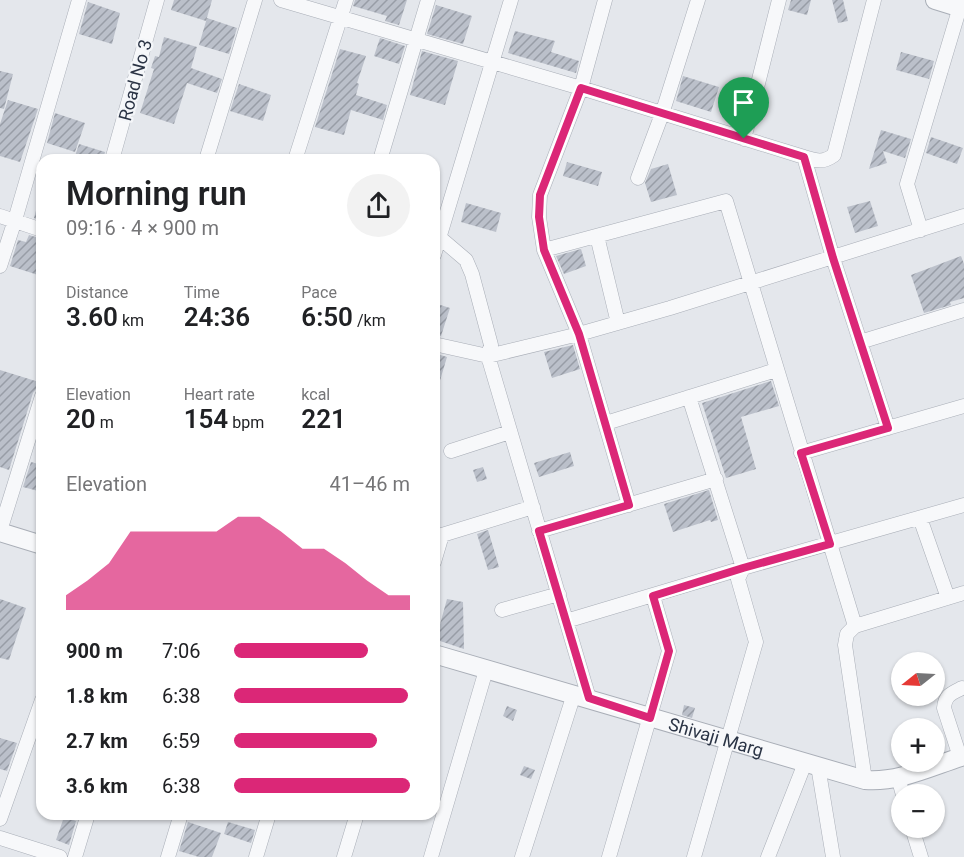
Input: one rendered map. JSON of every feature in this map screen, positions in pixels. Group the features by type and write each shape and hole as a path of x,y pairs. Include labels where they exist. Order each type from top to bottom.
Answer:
{"street":[{"path":"0,266 79,0"},
{"name":"Road No 3","path":"114,154 157,0"},
{"path":"208,154 255,0"},
{"path":"281,0 581,88 818,162 826,161 834,155 874,0"},
{"path":"297,154 346,0"},
{"path":"382,154 428,0"},
{"path":"440,234 511,0"},
{"path":"605,0 581,88 540,195 539,217 544,250 579,334 629,505"},
{"path":"638,178 662,114 698,0"},
{"path":"744,139 778,0"},
{"path":"921,230 907,184 962,6 935,0"},
{"path":"804,157 833,258 888,428"},
{"path":"544,250 726,201 855,626"},
{"path":"0,216 36,228"},
{"path":"440,345 488,356 579,334 964,216"},
{"path":"597,236 618,323"},
{"path":"440,238 466,260 472,274 491,345 488,356 559,594 582,696 522,857"},
{"path":"860,342 964,310"},
{"path":"606,423 776,370"},
{"path":"689,397 743,568 738,579 756,642 694,857"},
{"path":"801,453 964,406"},
{"path":"36,415 0,531 36,543"},
{"path":"451,451 510,432"},
{"path":"539,531 716,479"},
{"path":"566,621 964,505"},
{"path":"440,542 442,535 533,507"},
{"path":"920,518 948,598"},
{"path":"865,780 845,645 847,634 855,626 964,593"},
{"path":"502,610 559,594"},
{"path":"609,857 669,651 653,596"},
{"name":"Shivaji Marg","path":"440,656 812,765 865,780 891,784"},
{"path":"431,857 486,670"},
{"path":"962,688 949,694 944,708 962,757"},
{"path":"0,819 36,717"},
{"name":"Shivaji Marg","path":"904,784 962,757"},
{"path":"768,857 812,765"},
{"path":"812,765 833,857"},
{"path":"75,857 86,820"},
{"path":"168,857 179,820"},
{"path":"256,857 266,820"},
{"path":"344,857 355,820"},
{"path":"0,838 60,857"},
{"path":"915,838 921,857"}],"building":[{"path":"174,0 212,0 206,21 171,10"},
{"path":"355,0 407,0 399,25 385,21 387,16 353,6"},
{"path":"791,0 811,0 807,15 788,10"},
{"path":"832,0 843,0 848,21 838,23"},
{"path":"88,2 120,13 112,44 79,34"},
{"path":"436,5 472,16 463,44 427,34"},
{"path":"207,18 237,28 229,54 199,45"},
{"path":"515,31 555,41 551,52 579,61 576,73 508,53"},
{"path":"164,37 197,47 191,68 222,79 217,93 187,83 174,124 140,113 154,69 151,68 155,56 159,57"},
{"path":"380,38 405,46 399,64 374,56"},
{"path":"340,49 366,56 357,83 359,84 356,95 387,105 383,120 351,110 344,135 315,127"},
{"path":"422,51 458,61 445,105 410,95"},
{"path":"901,52 934,61 929,79 896,70"},
{"path":"0,71 13,74 4,109 0,108"},
{"path":"683,76 719,87 711,112 676,101"},
{"path":"239,84 271,95 263,121 230,111"},
{"path":"8,100 38,109 20,162 0,156 0,124"},
{"path":"55,113 85,123 75,152 47,143"},
{"path":"881,130 911,139 905,158 883,151 887,163 869,169"},
{"path":"931,137 963,148 957,164 926,153"},
{"path":"79,144 105,152 104,154 76,154"},
{"path":"567,162 602,172 598,186 563,176"},
{"path":"668,164 677,195 651,202 645,183 651,169"},
{"path":"870,201 878,226 855,233 847,207"},
{"path":"466,203 501,213 496,232 461,222"},
{"path":"29,235 36,237 36,274 10,266 18,240 26,242"},
{"path":"581,249 586,266 564,274 556,256"},
{"path":"961,256 964,264 964,298 950,302 951,305 924,313 911,275"},
{"path":"440,305 450,308 440,336"},
{"path":"573,345 580,369 552,378 544,352"},
{"path":"440,355 447,357 440,381"},
{"path":"0,370 36,381 36,389 9,470 0,467"},
{"path":"771,381 779,406 741,417 756,469 726,478 702,403"},
{"path":"570,452 574,466 539,477 534,463"},
{"path":"31,462 36,463 36,490 23,487"},
{"path":"483,467 487,479 477,482 473,470"},
{"path":"709,490 718,520 711,522 710,520 673,532 664,504"},
{"path":"488,530 499,567 488,570 477,534"},
{"path":"0,599 26,608 9,660 0,658"},
{"path":"447,599 463,602 464,649 440,641 440,624"},
{"path":"684,705 695,708 692,718 682,715"},
{"path":"507,706 517,710 513,721 503,716"},
{"path":"0,738 17,743 7,771 0,769"},
{"path":"524,766 535,770 531,779 520,775"},
{"path":"63,820 76,821 69,845 56,840"},
{"path":"188,822 221,833 212,857 199,857 179,851"},
{"path":"228,822 255,830 251,843 224,834"}],"route":[{"path":"581,88 744,139 804,157 833,258 888,428 801,453 830,544 653,596 669,651 650,718 589,698 539,531 629,505 579,334 544,250 539,217 540,195 551,161 581,88"}]}
